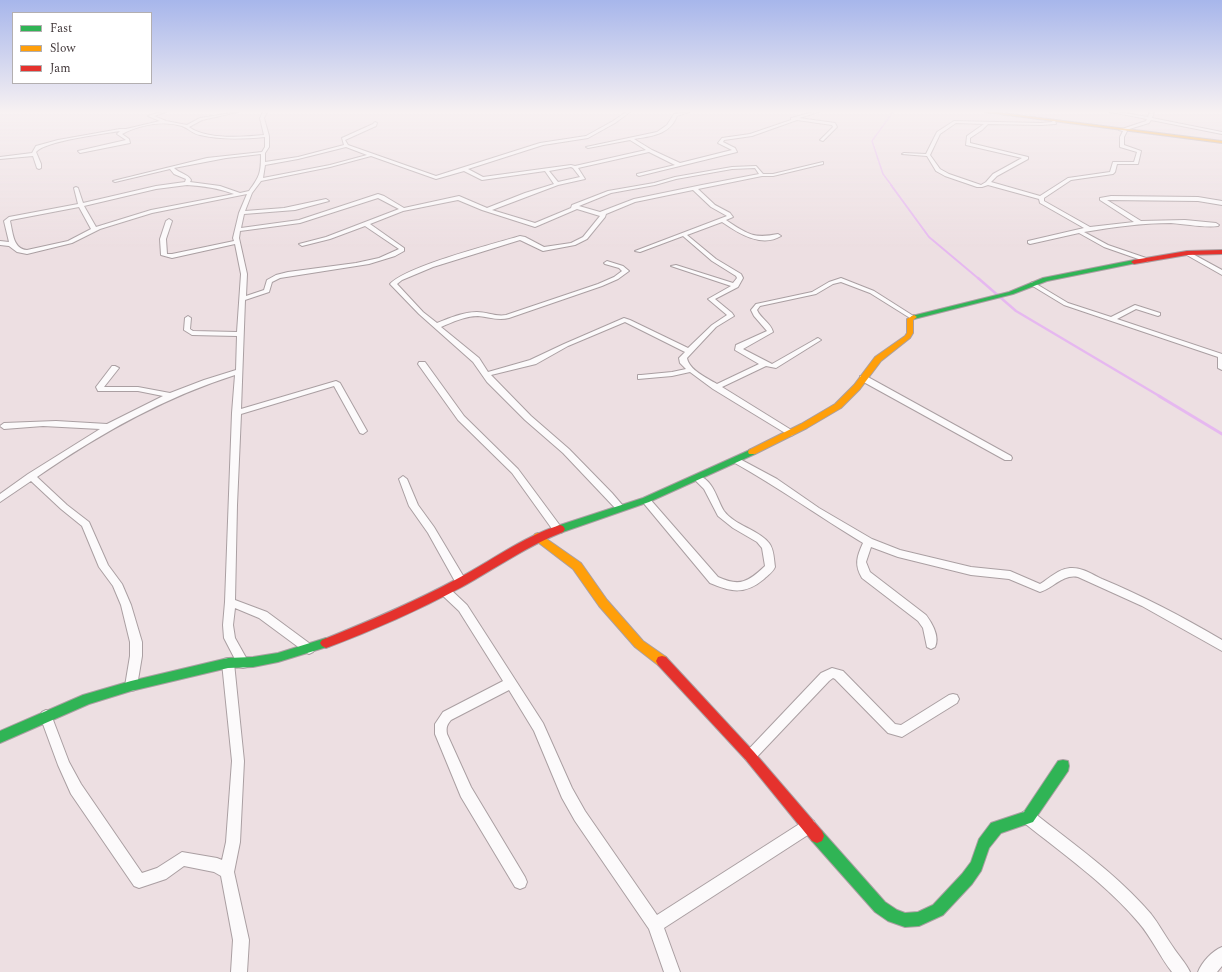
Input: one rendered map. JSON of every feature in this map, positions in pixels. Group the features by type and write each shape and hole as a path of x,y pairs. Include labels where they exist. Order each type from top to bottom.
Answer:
{"street":[{"path":"36,157 39,168"},
{"path":"115,181 219,157"},
{"path":"243,663 230,638 228,625 236,413 244,274 237,242 242,214 251,192 260,180 263,169 263,157"},
{"path":"263,164 301,157"},
{"path":"260,180 330,166 362,157"},
{"path":"377,157 433,178 500,157"},
{"path":"464,169 480,179 571,166 576,167 624,157"},
{"path":"662,157 679,165"},
{"path":"930,157 941,172 977,186 982,186 988,183 995,175 1026,158 1024,157"},
{"path":"1041,198 1070,178 1111,173 1113,172 1115,163 1136,163 1137,157"},
{"path":"639,175 712,158 719,161"},
{"path":"574,206 597,214 603,213 629,202 708,184 735,182 762,175 773,175 821,163"},
{"path":"725,164 732,168"},
{"path":"487,210 506,201 557,184 583,178 576,167"},
{"path":"302,244 328,238 403,210 458,198 487,210 535,225 574,209 574,206 615,191 732,168 756,167 762,175"},
{"path":"170,168 176,173 188,178 187,182"},
{"path":"546,170 557,184"},
{"path":"238,194 218,186 187,182 153,187 123,196 8,220 13,245 19,252 27,252 75,240 94,229 151,212 251,192"},
{"path":"988,183 1041,198 1042,202 1089,229"},
{"path":"76,188 81,205 94,229"},
{"path":"638,251 683,234 724,221 730,216 713,206 694,188"},
{"path":"238,230 300,221 378,196 403,210"},
{"path":"1140,223 1102,199 1198,199 1222,203"},
{"path":"242,214 282,211 326,201"},
{"path":"603,213 603,216 588,235 579,242 543,249 523,238 520,238 443,262 394,282 394,286 436,326 476,360 486,374 528,418 566,451 619,507"},
{"path":"169,221 163,238 164,256 172,256 237,242"},
{"path":"724,221 755,239 778,236"},
{"path":"1030,242 1081,232 1089,229 1140,223 1181,222 1216,225"},
{"path":"242,299 267,291 269,281 274,278 293,273 362,264 402,250 396,244 366,224"},
{"path":"1081,232 1106,246 1147,260"},
{"path":"683,234 714,260 739,275 740,278 736,286 729,291 711,299 731,316 714,326 689,351 683,358 684,364 690,370 790,433"},
{"path":"0,243 9,243 13,245"},
{"path":"818,340 773,366 765,364 739,350 740,347 770,332 770,330 756,315 754,310 758,305 814,293 831,283 840,280 872,292 912,317 1011,293 1045,279 1083,271 1187,253 1222,252"},
{"path":"1187,253 1222,273"},
{"path":"436,326 469,315 480,314 493,318 507,317 600,285 616,278 626,271 621,267 607,263"},
{"path":"674,266 736,286"},
{"path":"1033,284 1066,304 1222,356 1220,362 1222,368"},
{"path":"1111,320 1134,306 1158,314"},
{"path":"0,737 87,699 131,686 228,663 243,663 274,659 309,650 354,632 445,591 538,537 619,507 646,500 736,460 790,433 838,406 857,387 878,359 908,337 910,333 910,319 912,317"},
{"path":"188,318 187,330 192,333 240,334"},
{"path":"486,374 533,362 572,342 624,320 689,351"},
{"path":"422,364 461,418 477,432 515,471 558,530"},
{"path":"716,386 765,364"},
{"path":"115,368 100,387 101,389 138,389 169,395"},
{"path":"0,499 31,476 108,427 169,395 239,370"},
{"path":"641,377 672,374 690,370"},
{"path":"863,378 1008,458"},
{"path":"236,413 336,383 363,431"},
{"path":"4,426 61,423 108,427"},
{"path":"736,460 774,481 816,510 869,542 898,553 971,571 1010,575 1040,588 1044,587 1064,572 1074,572 1107,585 1181,621 1222,646"},
{"path":"31,476 64,507 86,524 98,550 104,568 117,584 126,605 136,642 136,656 131,686"},
{"path":"646,500 714,580 728,587 738,588 757,581 770,567 767,547 760,539 736,526 721,514 708,487 696,478"},
{"path":"403,479 414,506 431,530 461,582"},
{"path":"538,537 577,566 603,603 639,644 663,662 678,677 750,756 809,826 880,906 894,916 905,920 919,918 938,910 968,879 976,866 984,844 996,828 1028,817 1063,766"},
{"path":"869,542 860,561 861,569 866,575 922,618 928,627 930,644"},
{"path":"445,591 463,608 539,727 567,793 580,816 655,924 672,972"},
{"path":"230,602 263,615 309,650"},
{"path":"228,663 238,761 233,842 227,872 241,940 239,972"},
{"path":"750,756 825,677 832,673 838,674 892,729 902,731 953,699"},
{"path":"511,683 447,716 441,721 440,726 441,734 466,792 520,882"},
{"path":"46,716 64,765 76,790 139,881 160,874 182,859 217,865 227,872"},
{"path":"1028,817 1129,901 1146,920 1174,964 1182,972"},
{"path":"655,924 809,826"},
{"path":"1206,972 1222,955"}],"waterway":[{"path":"877,157 883,174 892,186"},
{"path":"891,185 929,237 979,279"},
{"path":"978,278 1016,311 1161,397"},
{"path":"1159,396 1222,434"}],"traffic: fast":[{"path":"914,317 1011,293 1045,279 1134,262"},
{"path":"560,529 646,500 752,452"},
{"path":"0,737 87,699 131,686 228,663 253,662 278,658 326,643"},
{"path":"817,836 880,907 893,916 905,920 919,919 938,910 967,879 976,866 984,844 996,828 1028,817 1063,766"}],"traffic: slow":[{"path":"752,452 804,426 838,406 857,387 878,359 908,337 910,333 910,319 914,317"},
{"path":"538,537 577,566 603,603 639,644 662,661"}],"traffic: jam":[{"path":"1134,262 1187,253 1222,252"},
{"path":"326,643 430,598 530,542 560,529"},
{"path":"662,661 750,756 817,836"}]}
